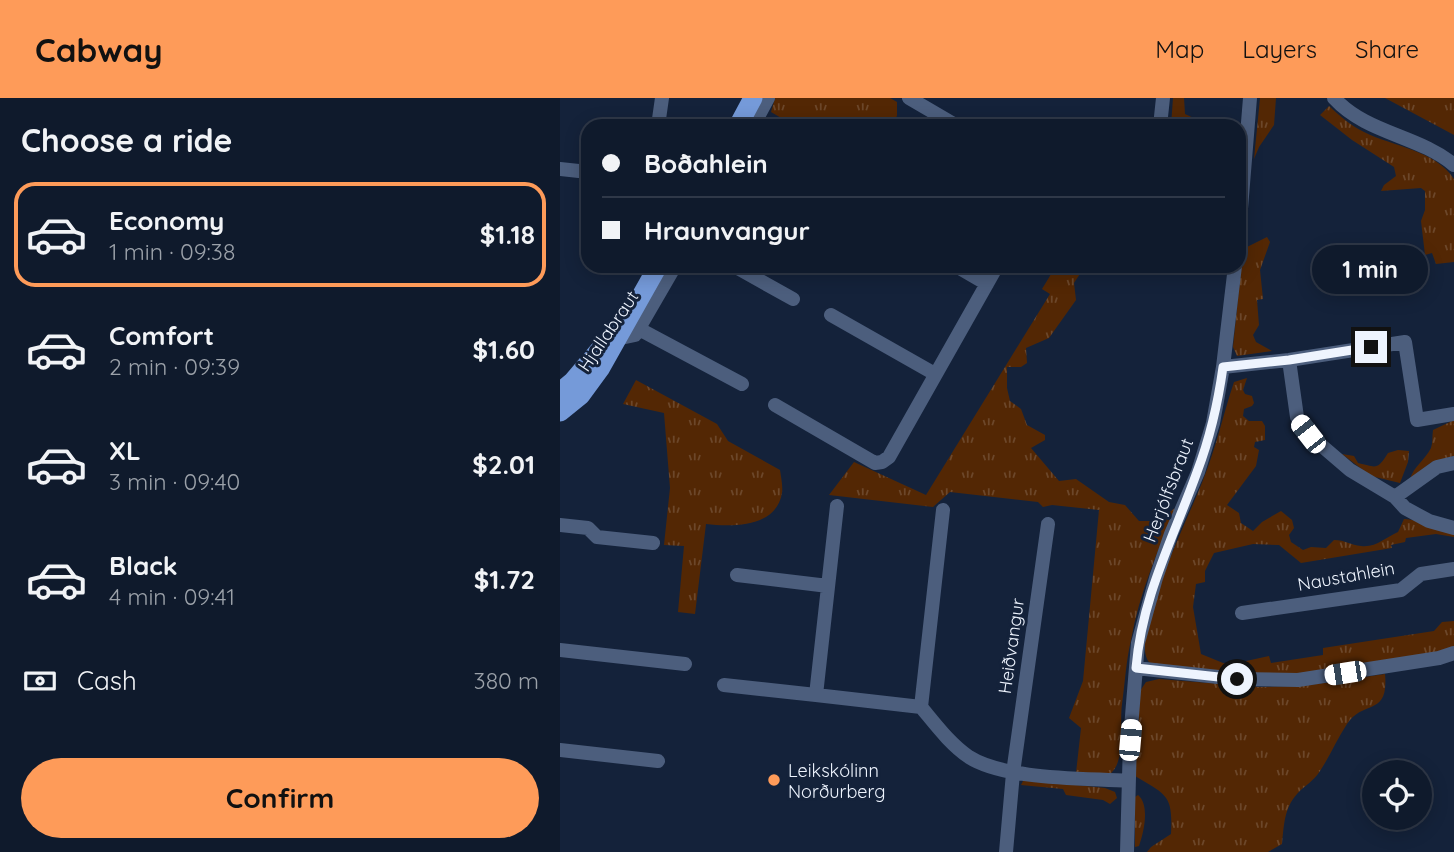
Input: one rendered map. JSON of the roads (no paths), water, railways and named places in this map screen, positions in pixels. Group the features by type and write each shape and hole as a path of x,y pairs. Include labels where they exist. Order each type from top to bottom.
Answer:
{"main road":[{"path":"731,119 743,98"},
{"path":"742,119 753,98"},
{"name":"Hjallabraut","path":"560,392 573,381 604,344 646,273"},
{"name":"Hjallabraut","path":"560,412 589,385 605,362 654,273"}],"street":[{"path":"659,119 662,98"},
{"path":"757,119 768,98"},
{"path":"909,98 945,119"},
{"path":"1161,119 1163,98"},
{"path":"1246,147 1250,98"},
{"path":"1334,98 1365,123 1421,146 1454,165"},
{"path":"560,169 581,171"},
{"name":"Hjallabraut","path":"616,339 635,335 671,273"},
{"path":"747,273 793,299"},
{"path":"968,273 987,284"},
{"path":"775,405 875,463 882,462 889,457 993,273"},
{"name":"Herjólfsbraut","path":"1127,852 1128,781 1139,643 1156,578 1207,444 1223,367 1234,273"},
{"path":"831,316 935,374"},
{"name":"Hjallabraut","path":"639,328 742,384"},
{"path":"1223,367 1405,342 1417,420 1454,414"},
{"path":"1289,360 1297,417 1308,434 1350,470 1395,497 1405,508 1420,517 1454,527"},
{"path":"1395,497 1437,467 1454,463"},
{"path":"816,695 837,506"},
{"path":"921,707 943,510"},
{"name":"Heiðvangur","path":"1006,852 1013,773 1048,524"},
{"path":"560,525 588,528 597,537 653,543"},
{"name":"Naustahlein","path":"1242,613 1401,590 1421,574 1454,569"},
{"path":"737,575 828,586"},
{"path":"560,650 685,664"},
{"path":"1136,668 1237,679 1298,680 1439,658 1454,653"},
{"path":"724,685 921,707 952,744 972,759 1013,773 1128,781"},
{"path":"560,750 658,761"}],"place":[{"name":"Leikskólinn Norðurberg","path":"774,780"}]}
